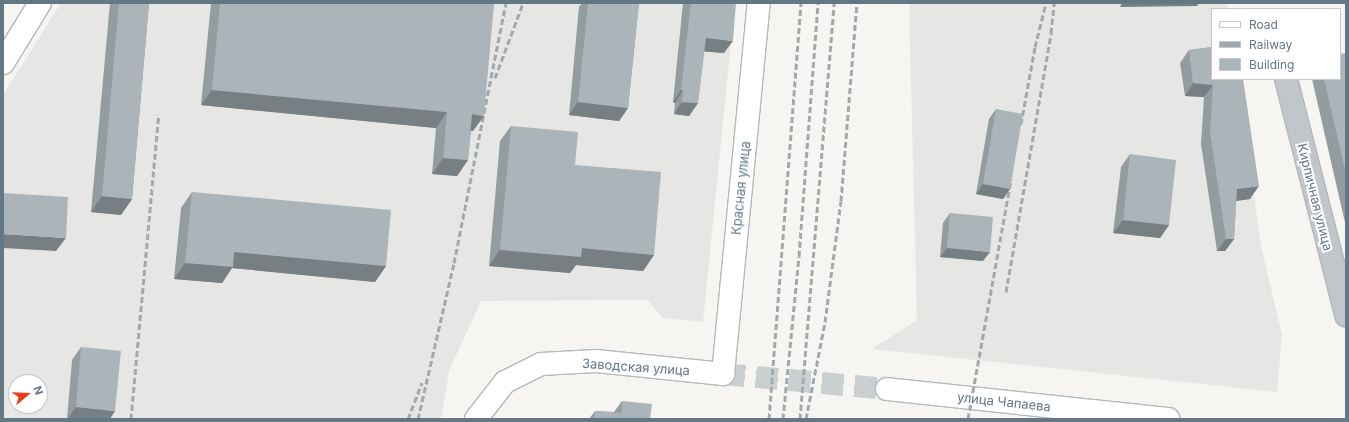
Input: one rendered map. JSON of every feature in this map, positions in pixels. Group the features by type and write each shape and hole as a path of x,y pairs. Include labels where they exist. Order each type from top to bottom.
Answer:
{"main road":[{"path":"3,63 40,3"},
{"name":"Красная улица","path":"723,374 759,3"},
{"name":"Заводская улица","path":"476,419 505,382 541,364 596,361 723,374"},
{"name":"улица Чапаева","path":"887,389 1168,419"}],"street":[{"name":"Кирпичная улица","path":"1286,80 1346,315"}],"shaded area":[{"path":"61,3 735,3 703,322 663,318 647,300 481,301 449,371 441,419 3,419 3,95"},
{"path":"909,3 1227,3 1228,8 1211,8 1211,80 1238,80 1261,246 1282,335 1277,392 872,349 917,320"}],"building":[{"path":"119,3 149,3 132,199 102,196"},
{"path":"220,3 494,3 484,116 472,114 468,160 443,158 447,112 212,90"},
{"path":"588,3 639,3 628,108 578,102"},
{"path":"691,3 736,3 733,41 706,38 698,103 682,102 683,90 681,90"},
{"path":"1211,47 1211,80 1243,80 1259,186 1237,189 1234,239 1226,239 1210,132 1213,85 1193,83 1189,50"},
{"path":"1346,53 1346,174 1324,80 1341,80 1341,54"},
{"path":"996,109 1023,114 1010,189 983,184"},
{"path":"511,126 578,132 575,165 661,172 654,255 582,248 581,257 500,250"},
{"path":"1130,154 1176,160 1169,225 1123,220"},
{"path":"192,192 391,210 386,266 234,252 233,267 185,263"},
{"path":"3,193 68,197 66,238 3,234"},
{"path":"950,213 993,217 990,252 947,248"},
{"path":"81,347 121,351 115,411 76,407"},
{"path":"622,401 652,404 650,419 594,419 595,411 621,413"}],"tunnel":[{"path":"723,374 887,389"}],"railway":[{"path":"418,419 454,263 506,3"},
{"path":"495,78 523,3"},
{"path":"769,419 801,3"},
{"path":"783,419 799,256 818,3"},
{"path":"800,419 834,3"},
{"path":"806,419 825,322 841,201 857,3"},
{"path":"1021,124 1035,47 1046,3"},
{"path":"1006,292 1051,33 1054,3"},
{"path":"131,419 159,114"},
{"path":"968,419 1011,179"},
{"path":"408,419 422,383"}]}
